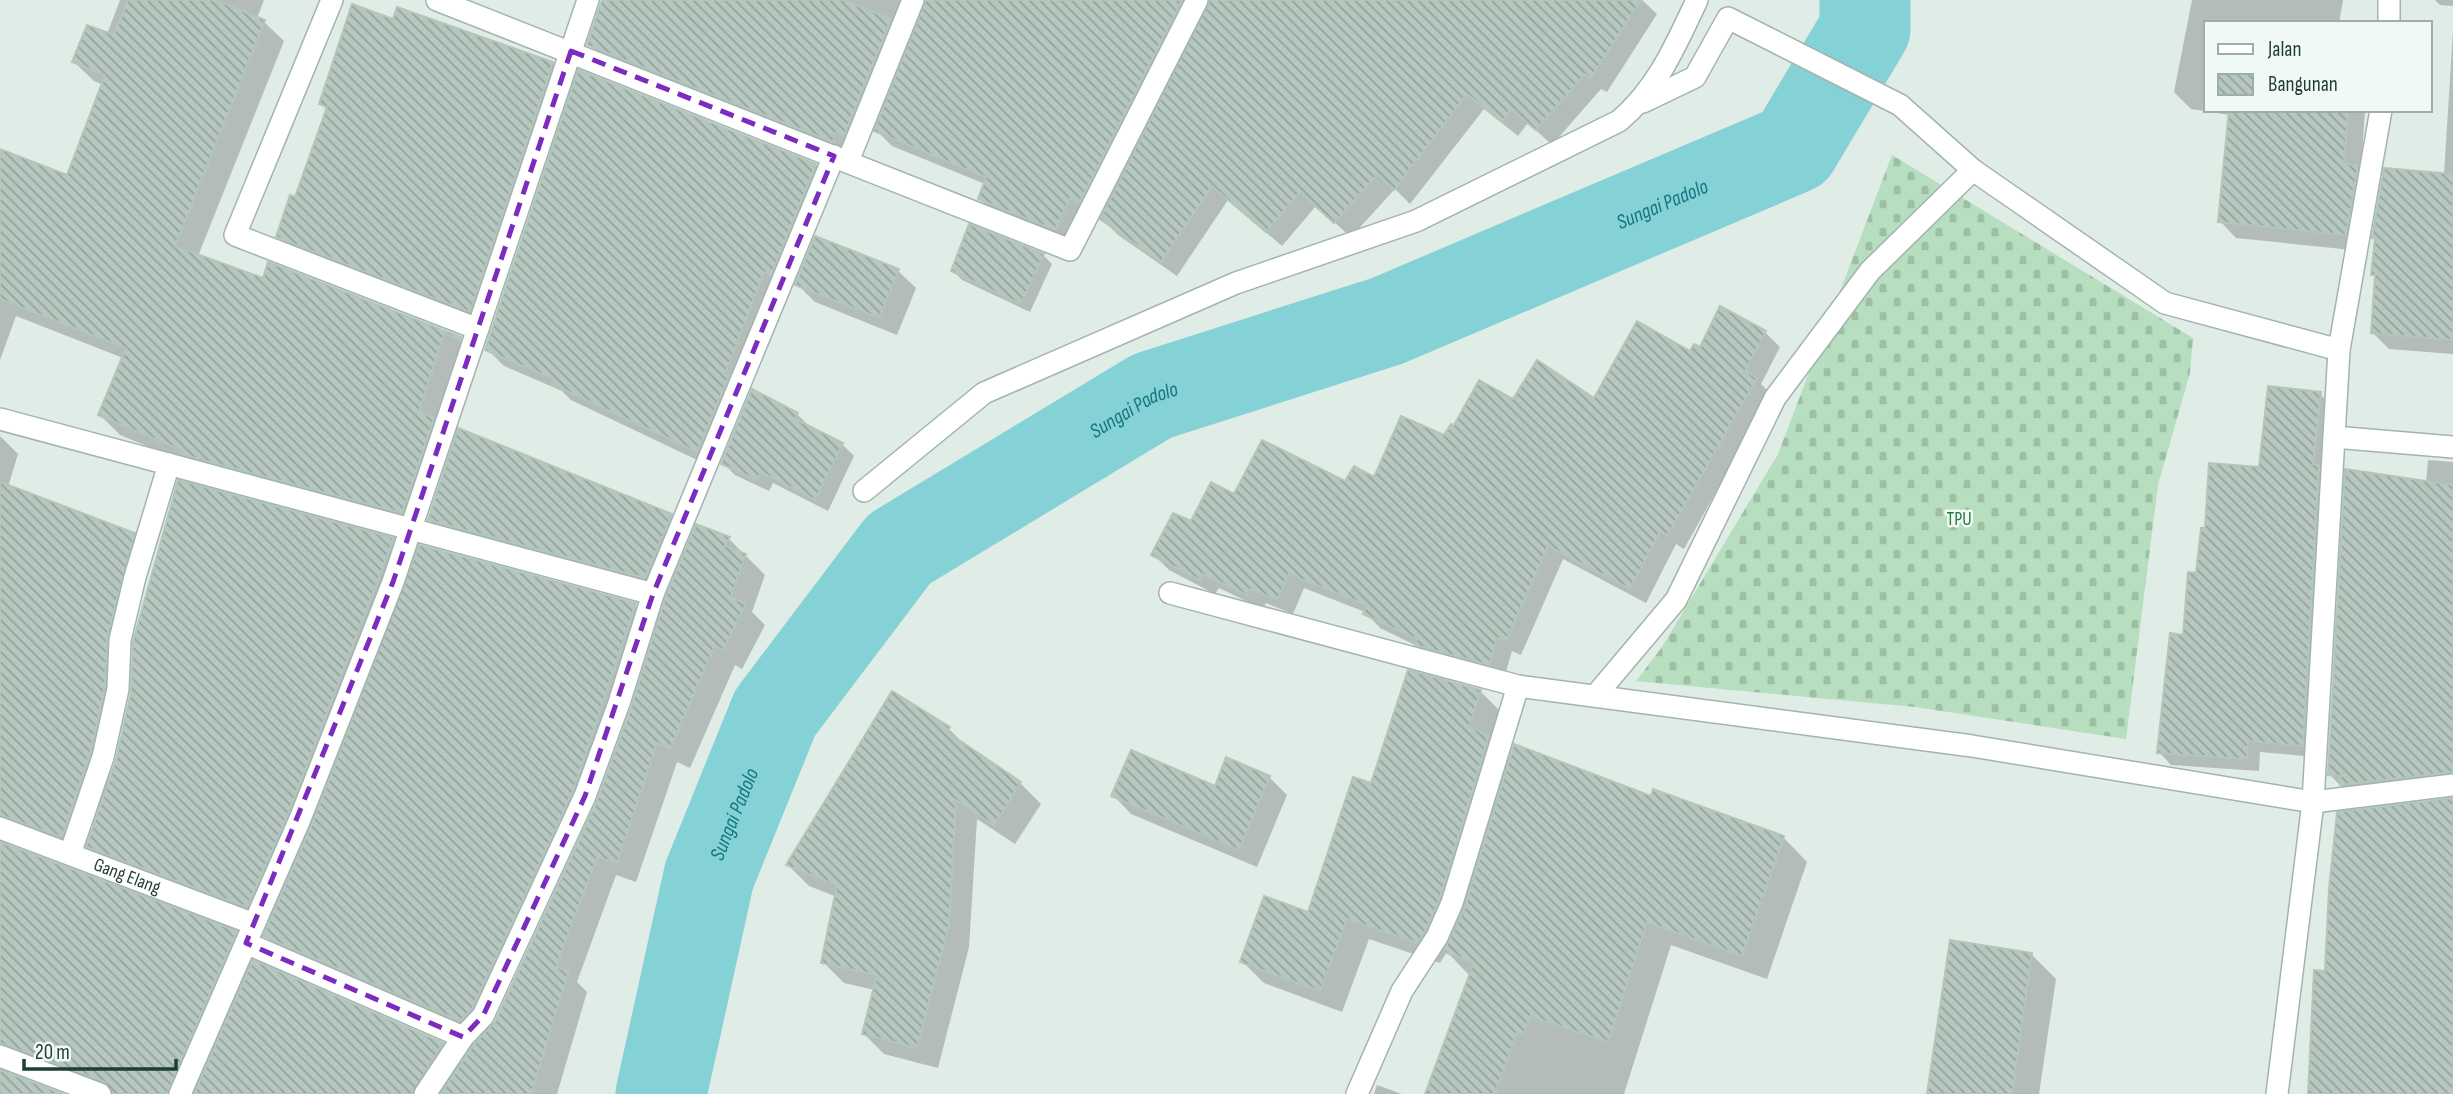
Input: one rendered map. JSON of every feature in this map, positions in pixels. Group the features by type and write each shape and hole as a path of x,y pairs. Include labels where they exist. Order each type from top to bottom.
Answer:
{"street":[{"path":"332,0 235,236 478,329"},
{"path":"437,0 1070,250 1197,0"},
{"path":"180,1094 300,819 410,530 588,0"},
{"path":"425,1094 463,1037 483,1016 585,796 619,704 653,594 767,312 913,0"},
{"path":"2389,0 2389,21"},
{"path":"864,491 984,393 1236,283 1416,221 1619,121 1639,104 1661,73 1695,1"},
{"path":"1639,104 1695,77 1728,18 1900,105 1973,170 2165,303 2339,350"},
{"path":"2277,1094 2313,802 2339,350 2381,112"},
{"path":"1596,695 1676,600 1775,398 1870,271 1973,170"},
{"path":"0,419 653,594"},
{"path":"2334,437 2453,447"},
{"path":"70,854 103,757 118,689 120,640 135,577 169,464"},
{"path":"1170,593 1518,686 1972,746 2313,802 2453,785"},
{"path":"1357,1094 1402,991 1437,937 1452,903 1518,686"},
{"name":"Gang Elang","path":"0,828 70,854 250,934 463,1037"},
{"path":"0,1056 100,1094"}],"highlighted area":[{"path":"571,51 834,156 653,594 585,796 483,1016 463,1037 246,943 393,582"}],"green space":[{"name":"TPU","path":"1892,155 2193,338 2190,373 2158,485 2126,739 1915,707 1636,681 1662,647 1778,454"}],"building":[{"path":"128,0 216,0 265,20 175,246 263,278 268,262 461,337 460,340 444,333 419,412 434,418 402,513 180,454 181,450 98,415 126,348 0,299 0,149 67,175 105,75 72,62 87,25 114,35"},
{"path":"602,0 843,0 891,19 844,135 836,133 833,142 587,45"},
{"path":"926,0 1182,0 1079,204 1070,198 1055,230 978,199 986,177 874,131"},
{"path":"1210,0 1641,0 1591,78 1585,74 1536,130 1511,109 1502,122 1467,94 1394,190 1378,174 1334,223 1300,192 1266,232 1212,186 1161,262 1100,219"},
{"path":"352,4 393,19 397,7 553,62 470,312 276,237 290,195 295,197 327,107 319,104"},
{"path":"578,70 816,164 771,275 764,272 725,374 729,376 697,452 552,384 554,379 485,350"},
{"path":"2229,112 2348,112 2344,164 2358,165 2346,235 2218,222"},
{"path":"2384,168 2453,174 2453,340 2371,333 2375,275 2371,275 2375,238 2372,238"},
{"path":"969,224 1044,254 1021,304 951,271"},
{"path":"815,236 899,269 879,318 795,285"},
{"path":"1720,306 1766,331 1745,371 1757,378 1668,535 1660,531 1630,589 1548,546 1506,641 1497,638 1489,665 1415,645 1417,639 1363,614 1367,605 1289,574 1277,600 1250,589 1247,595 1203,574 1200,580 1151,555 1173,513 1191,521 1211,482 1234,494 1262,440 1345,481 1354,466 1374,477 1401,416 1444,435 1451,424 1454,425 1479,380 1513,399 1537,360 1594,398 1637,321 1690,351 1694,344 1700,347"},
{"path":"2268,386 2321,392 2313,464 2319,465 2303,746 2248,741 2247,759 2157,753 2170,633 2183,635 2188,572 2196,573 2201,528 2205,528 2209,463 2259,467"},
{"path":"752,389 798,413 795,419 843,443 815,500 761,472 757,480 721,464"},
{"path":"458,428 672,514 645,578 428,520"},
{"path":"2345,469 2453,485 2453,772 2340,785 2341,776 2328,775"},
{"path":"178,480 394,538 288,814 247,907 86,847 116,760 131,692 133,642"},
{"path":"0,482 135,533 107,637 105,687 90,753 62,837 0,815"},
{"path":"696,524 730,537 725,546 746,554 731,597 746,604 723,650 715,646 670,749 657,743 617,863 597,857 556,967 569,971 531,1094 441,1094 473,1045 495,1022 597,801 631,708 665,598"},
{"path":"419,545 636,603 573,791 472,1009 460,1021 263,936 312,824"},
{"path":"1408,670 1481,690 1469,727 1489,735 1440,898 1425,931 1418,943 1347,919 1320,991 1240,962 1264,896 1308,912 1353,777 1371,783"},
{"path":"892,691 950,727 947,732 1021,782 994,825 956,800 949,925 917,1048 862,1034 877,975 821,963 837,885 786,865"},
{"path":"1514,744 1651,796 1653,789 1784,836 1742,956 1647,922 1608,1042 1530,1016 1524,1034 1517,1032 1495,1094 1425,1094 1474,962 1443,952 1465,907"},
{"path":"1131,750 1215,786 1226,757 1270,776 1239,850 1111,796"},
{"path":"2453,798 2453,1094 2308,1094 2314,970 2325,971 2329,889 2337,812"},
{"path":"0,842 237,931 167,1094 113,1094 105,1082 0,1043"},
{"path":"1950,940 2032,953 2012,1094 1927,1094"},
{"path":"253,960 443,1043 412,1094 194,1094"},
{"path":"0,1070 63,1094 0,1094"}],"waterway":[{"name":"Sungai Padolo","path":"661,1094 709,876 775,713 899,549 1152,396 1387,321 1794,148 1865,29 1865,0"}]}
